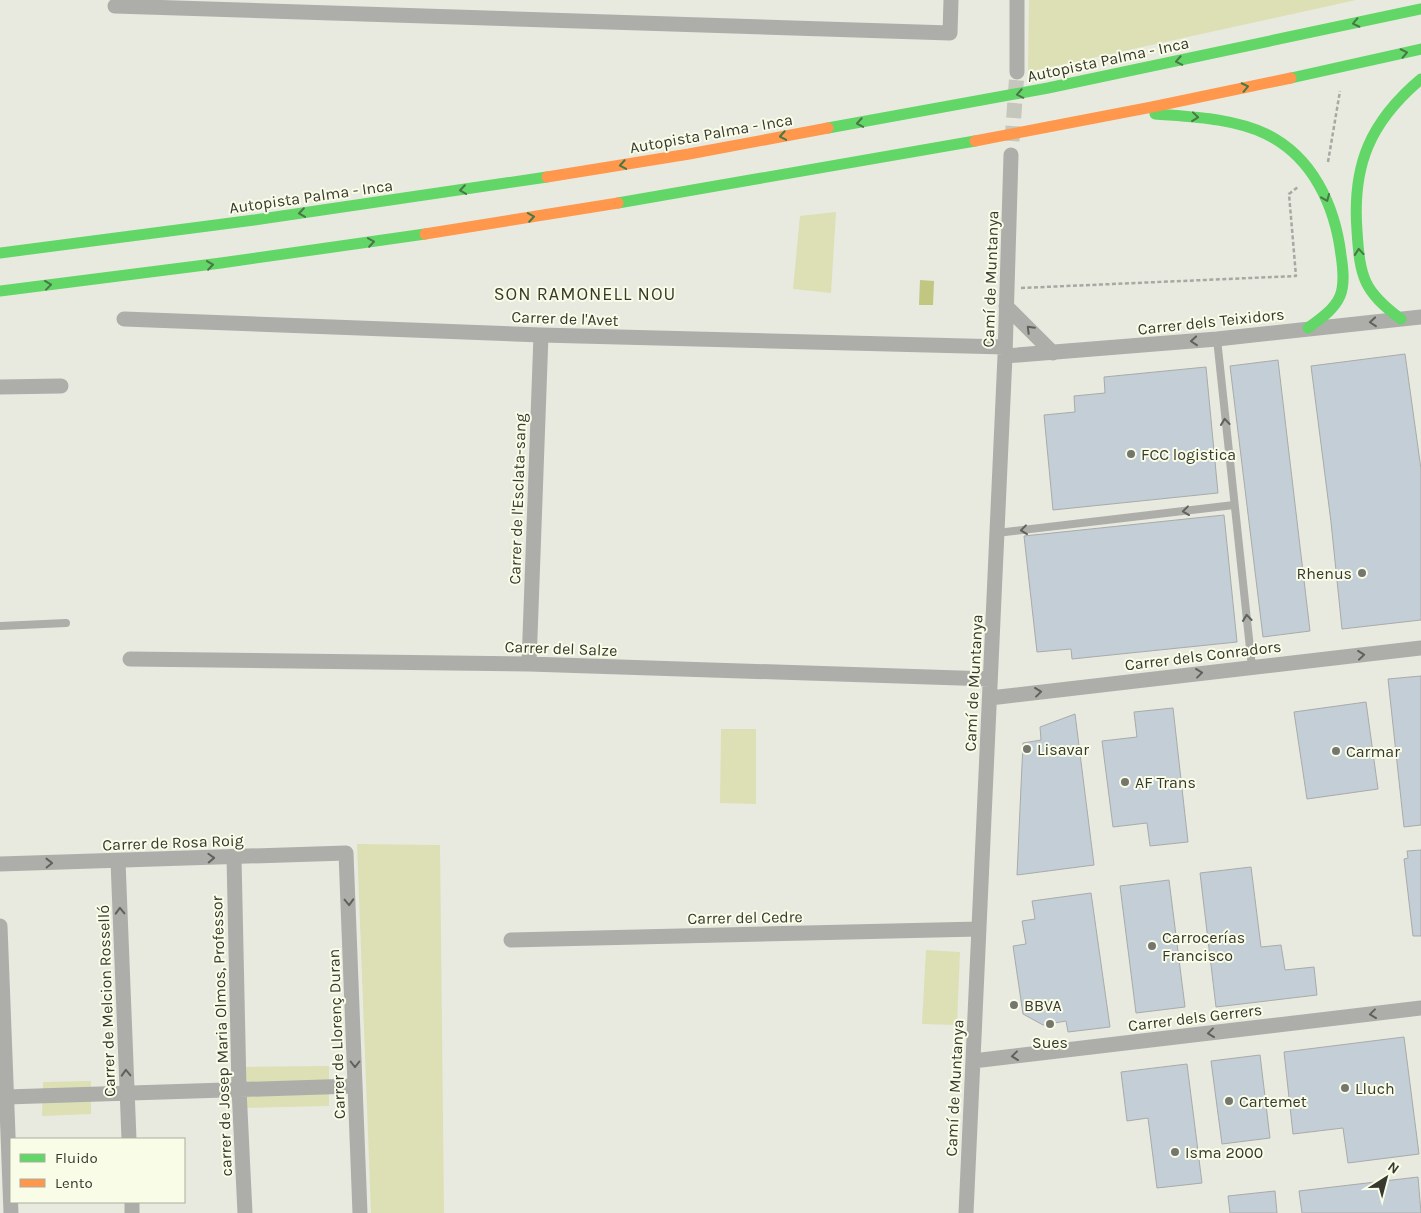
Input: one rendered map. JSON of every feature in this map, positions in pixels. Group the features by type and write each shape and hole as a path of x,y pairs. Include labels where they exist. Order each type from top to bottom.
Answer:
{"highway":[{"name":"Autopista Palma - Inca","path":"0,253 235,223 471,189 689,154 1048,88 1421,9"},
{"path":"0,291 270,257 595,207 956,145 1129,111 1421,49"},
{"path":"1401,319 1383,305 1369,290 1360,268 1356,191 1364,158 1378,124 1402,94 1421,79"},
{"path":"1129,111 1217,120 1252,128 1280,142 1305,165 1324,191 1335,219 1341,252 1343,279 1341,294 1332,308 1308,328"}],"street":[{"path":"115,6 950,32 951,0"},
{"path":"1017,0 1017,72"},
{"name":"Camí de Muntanya","path":"966,1213 1005,352 1011,155"},
{"path":"1006,306 1053,352"},
{"name":"Carrer dels Teixidors","path":"1005,352 1053,352 1217,339 1421,317"},
{"name":"Carrer de l'Avet","path":"124,319 1005,352"},
{"name":"Carrer de l'Esclata-sang","path":"529,664 541,335"},
{"path":"0,388 61,386"},
{"name":"Carrer dels Conradors","path":"990,698 1421,648"},
{"name":"Carrer del Salze","path":"130,659 529,664 990,679"},
{"name":"Carrer de Rosa Roig","path":"0,864 346,853"},
{"name":"Carrer de Llorenç Duran","path":"346,853 360,1213"},
{"name":"carrer de Josep Maria Olmos, Professor","path":"234,857 239,1089 245,1213"},
{"name":"Carrer de Melcion Rosselló","path":"118,861 129,1138"},
{"path":"0,926 1,1022 6,1097 4,1181 10,1213"},
{"name":"Carrer del Cedre","path":"511,940 979,928"},
{"name":"Carrer dels Gerrers","path":"973,1061 1421,1008"},
{"path":"6,1097 354,1086"}],"lane":[{"path":"1217,339 1252,667"},
{"path":"997,533 1234,505"},
{"path":"0,626 66,623"}],"path":[{"path":"1324,166 1328,163 1340,91"},
{"path":"1007,289 1296,276 1289,194 1299,186"}],"shaded area":[{"path":"1029,0 1356,0 1028,72"},
{"path":"836,212 831,293 793,289 800,216"},
{"path":"920,280 934,281 933,305 919,305"},
{"path":"721,729 756,729 756,804 720,803"},
{"path":"357,844 440,845 444,1213 371,1213"},
{"path":"926,950 960,952 957,1025 922,1024"},
{"path":"329,1066 329,1106 245,1108 243,1067"},
{"path":"91,1081 91,1114 42,1116 43,1082"}],"building":[{"path":"1405,354 1421,469 1421,620 1342,629 1331,522 1311,366"},
{"path":"1278,360 1310,631 1263,637 1230,366"},
{"name":"FCC logistica","path":"1206,367 1218,493 1053,510 1044,415 1075,412 1074,396 1105,393 1104,377"},
{"path":"1224,515 1237,642 1072,659 1071,649 1037,652 1024,536"},
{"path":"1421,676 1421,825 1404,827 1388,679"},
{"name":"Carmar","path":"1366,702 1378,789 1307,799 1294,712"},
{"path":"1173,708 1188,842 1150,846 1147,823 1113,827 1102,741 1137,737 1134,712"},
{"path":"1075,714 1094,865 1017,875 1023,743 1041,740 1040,727"},
{"path":"1421,850 1421,936 1413,936 1404,859 1408,858 1407,851"},
{"path":"1251,867 1261,947 1281,945 1285,970 1314,967 1317,995 1216,1007 1200,873"},
{"name":"Carrocerías Francisco","path":"1169,880 1185,1007 1136,1013 1120,886"},
{"path":"1091,893 1110,1027 1068,1032 1066,1021 1043,1025 1023,1014 1013,946 1026,944 1022,921 1035,919 1032,901"},
{"path":"1404,1037 1419,1154 1348,1163 1343,1128 1293,1134 1284,1052"},
{"path":"1260,1055 1270,1138 1222,1144 1211,1061"},
{"name":"Isma 2000","path":"1187,1064 1202,1183 1157,1188 1148,1118 1127,1121 1121,1072"},
{"path":"1418,1177 1421,1213 1302,1213 1299,1191"},
{"path":"1275,1191 1277,1213 1230,1213 1228,1196"}],"tunnel":[{"path":"1012,141 1017,72"}],"traffic: fast":[{"path":"828,128 1048,88 1421,9"},
{"path":"1291,78 1421,49"},
{"path":"1401,319 1379,300 1366,282 1360,260 1356,207 1358,185 1368,146 1389,112 1403,95 1421,79"},
{"path":"1155,114 1226,121 1253,129 1266,134 1282,144 1309,169 1327,201 1333,219 1342,260 1343,286 1334,306 1308,328"},
{"path":"618,203 975,141"},
{"path":"0,253 254,220 547,177"},
{"path":"0,291 221,263 425,234"}],"traffic: slow":[{"path":"975,141 1291,78"},
{"path":"547,177 689,154 828,128"},
{"path":"425,234 618,203"}],"place":[{"name":"FCC logistica","path":"1131,454"},
{"name":"Rhenus","path":"1362,573"},
{"name":"Lisavar","path":"1027,749"},
{"name":"Carmar","path":"1336,751"},
{"name":"AF Trans","path":"1125,782"},
{"name":"Carrocerías Francisco","path":"1152,946"},
{"name":"BBVA","path":"1014,1005"},
{"name":"Sues","path":"1050,1024"},
{"name":"Lluch","path":"1345,1088"},
{"name":"Cartemet","path":"1229,1101"},
{"name":"Isma 2000","path":"1175,1152"}],"district":[{"name":"SON RAMONELL NOU","path":"585,294"}]}
